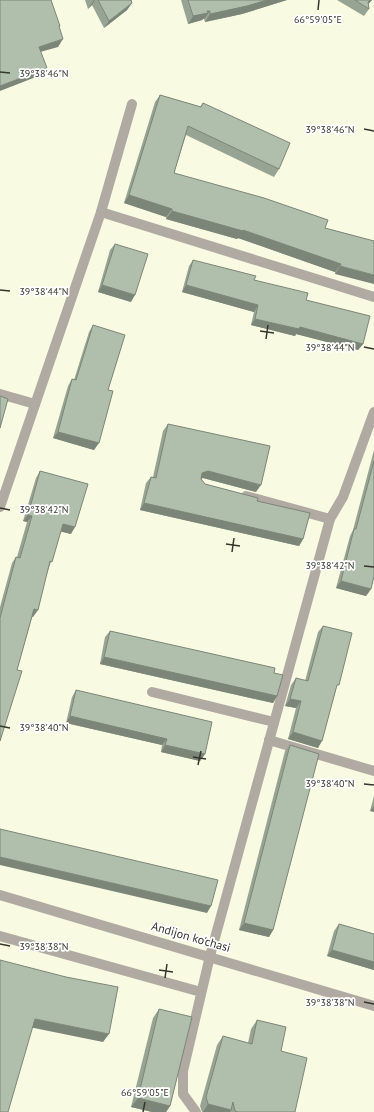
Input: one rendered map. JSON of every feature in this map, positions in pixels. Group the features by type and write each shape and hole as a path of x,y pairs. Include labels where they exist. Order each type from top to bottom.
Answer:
{"street":[{"path":"0,507 101,212 132,104"},
{"path":"101,212 374,297"},
{"path":"0,394 36,404"},
{"path":"196,1112 183,1094 183,1071 210,956 330,519 343,497 374,412"},
{"path":"240,494 330,519"},
{"path":"152,692 274,722"},
{"path":"269,740 374,771"},
{"name":"Andijon ko'chasi","path":"0,895 210,956 374,1006"},
{"path":"0,936 202,992"}],"building":[{"path":"0,0 51,0 63,39 39,47 47,68 0,86"},
{"path":"98,0 131,0 132,3 109,21"},
{"path":"188,0 267,0 210,14 210,11 207,11 208,13 193,16"},
{"path":"355,0 370,0 368,2 369,9"},
{"path":"160,95 201,107 203,103 290,143 279,169 188,126 174,173 264,198 328,220 325,228 374,241 374,275 340,266 341,264 243,230 172,211 172,209 129,195"},
{"path":"115,244 148,254 135,295 102,285"},
{"path":"193,260 256,276 254,280 308,293 306,300 370,316 363,344 300,327 299,329 255,319 258,305 186,285"},
{"path":"93,325 125,335 108,390 113,391 99,443 58,432 72,379 76,380"},
{"path":"0,396 8,399 0,428"},
{"path":"168,424 270,446 261,485 208,471 202,473 201,479 205,484 258,498 257,501 310,513 303,539 144,503 151,477 156,478"},
{"path":"374,461 374,576 371,589 341,581 354,529 356,529"},
{"path":"40,471 88,484 75,527 63,524 52,562 50,561 38,610 34,609 17,670 22,671 0,741 0,618 16,557 20,558 32,516 28,515"},
{"path":"323,626 352,633 339,685 337,685 322,741 293,732 301,701 290,699 296,678 308,681"},
{"path":"110,631 275,668 274,673 283,675 277,696 104,657"},
{"path":"76,690 212,722 205,754 165,745 167,739 70,716"},
{"path":"290,745 319,754 273,930 244,923"},
{"path":"0,829 218,880 211,906 0,857"},
{"path":"339,924 374,934 374,962 332,950"},
{"path":"0,960 66,977 118,987 109,1034 35,1019 8,1112 0,1112"},
{"path":"159,1009 192,1017 170,1106 138,1098"},
{"path":"257,1020 286,1027 281,1051 307,1058 295,1112 238,1112 235,1111 233,1102 231,1110 208,1104 206,1097 223,1036 252,1044"}]}
